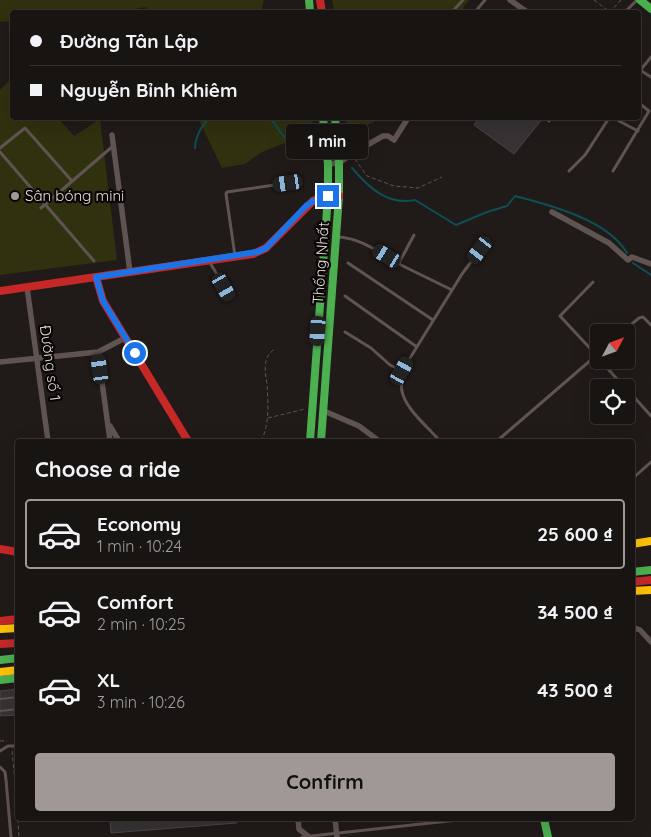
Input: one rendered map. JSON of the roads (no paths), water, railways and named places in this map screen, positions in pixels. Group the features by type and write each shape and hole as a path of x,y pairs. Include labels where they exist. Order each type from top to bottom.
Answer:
{"main road":[{"path":"638,0 651,9"},
{"name":"Thống Nhất","path":"310,439 328,196 328,164 323,120"},
{"name":"Thống Nhất","path":"322,439 339,196 339,163 335,120"},
{"path":"0,291 252,254 266,248 313,201 328,196 339,196"},
{"path":"96,277 103,301 187,439"},
{"path":"635,544 651,542"},
{"path":"0,549 15,552"},
{"path":"635,566 651,564"},
{"path":"635,572 651,570"},
{"path":"635,582 651,580"},
{"path":"635,591 651,590"},
{"path":"0,622 15,620"},
{"path":"0,622 15,627"},
{"path":"0,644 15,643"},
{"path":"0,660 15,658"},
{"path":"0,672 15,670"},
{"path":"0,680 15,678"},
{"path":"545,821 548,837"},
{"path":"550,821 553,837"}],"street":[{"path":"510,0 524,10"},
{"path":"328,164 339,163 383,136 388,136 394,140 407,120"},
{"path":"112,135 130,272"},
{"path":"552,212 607,241 628,260 632,257 651,264"},
{"name":"Đường số 1","path":"27,287 48,439"},
{"path":"0,362 98,352 125,338"},
{"path":"98,352 110,439"},
{"path":"324,411 359,426 376,439"},
{"path":"107,422 118,439"},
{"path":"635,628 640,630 651,642"},
{"path":"298,821 299,829 309,837"},
{"path":"336,821 337,837"}],"lane":[{"path":"454,10 463,0"},
{"path":"477,10 485,0"},
{"path":"627,10 638,0"},
{"path":"641,70 651,57"},
{"path":"613,171 649,111 641,105"},
{"path":"570,171 584,155 608,120"},
{"path":"618,120 638,130"},
{"path":"0,148 25,128 72,181"},
{"path":"41,208 114,145"},
{"path":"0,152 94,261"},
{"path":"235,257 227,192 288,183"},
{"path":"399,263 414,235"},
{"path":"336,237 349,237 363,242 452,290"},
{"path":"438,439 402,394 402,371 452,290 488,239"},
{"path":"209,260 231,298"},
{"path":"348,263 434,320"},
{"path":"590,348 560,316 593,282"},
{"path":"344,296 417,347"},
{"path":"632,324 643,317 651,325"},
{"path":"345,332 371,348 390,365 402,371"},
{"path":"499,439 590,364"},
{"path":"609,369 618,379"},
{"path":"635,398 651,416"},
{"path":"635,476 651,462"},
{"path":"0,750 8,746 15,746"},
{"path":"0,767 5,772 11,837"},
{"path":"302,837 450,821"}],"waterway":[{"path":"195,148 199,132 208,120"},
{"path":"272,120 289,142 294,145 305,146"},
{"path":"352,168 365,182 387,198 405,201 415,200 456,225 507,206 515,196 561,209 592,223 618,241 627,253"},
{"path":"633,263 651,275"}],"railway":[{"path":"0,699 15,697"},
{"path":"0,711 15,709"}],"place":[{"name":"Sân bóng mini","path":"15,196"}]}
